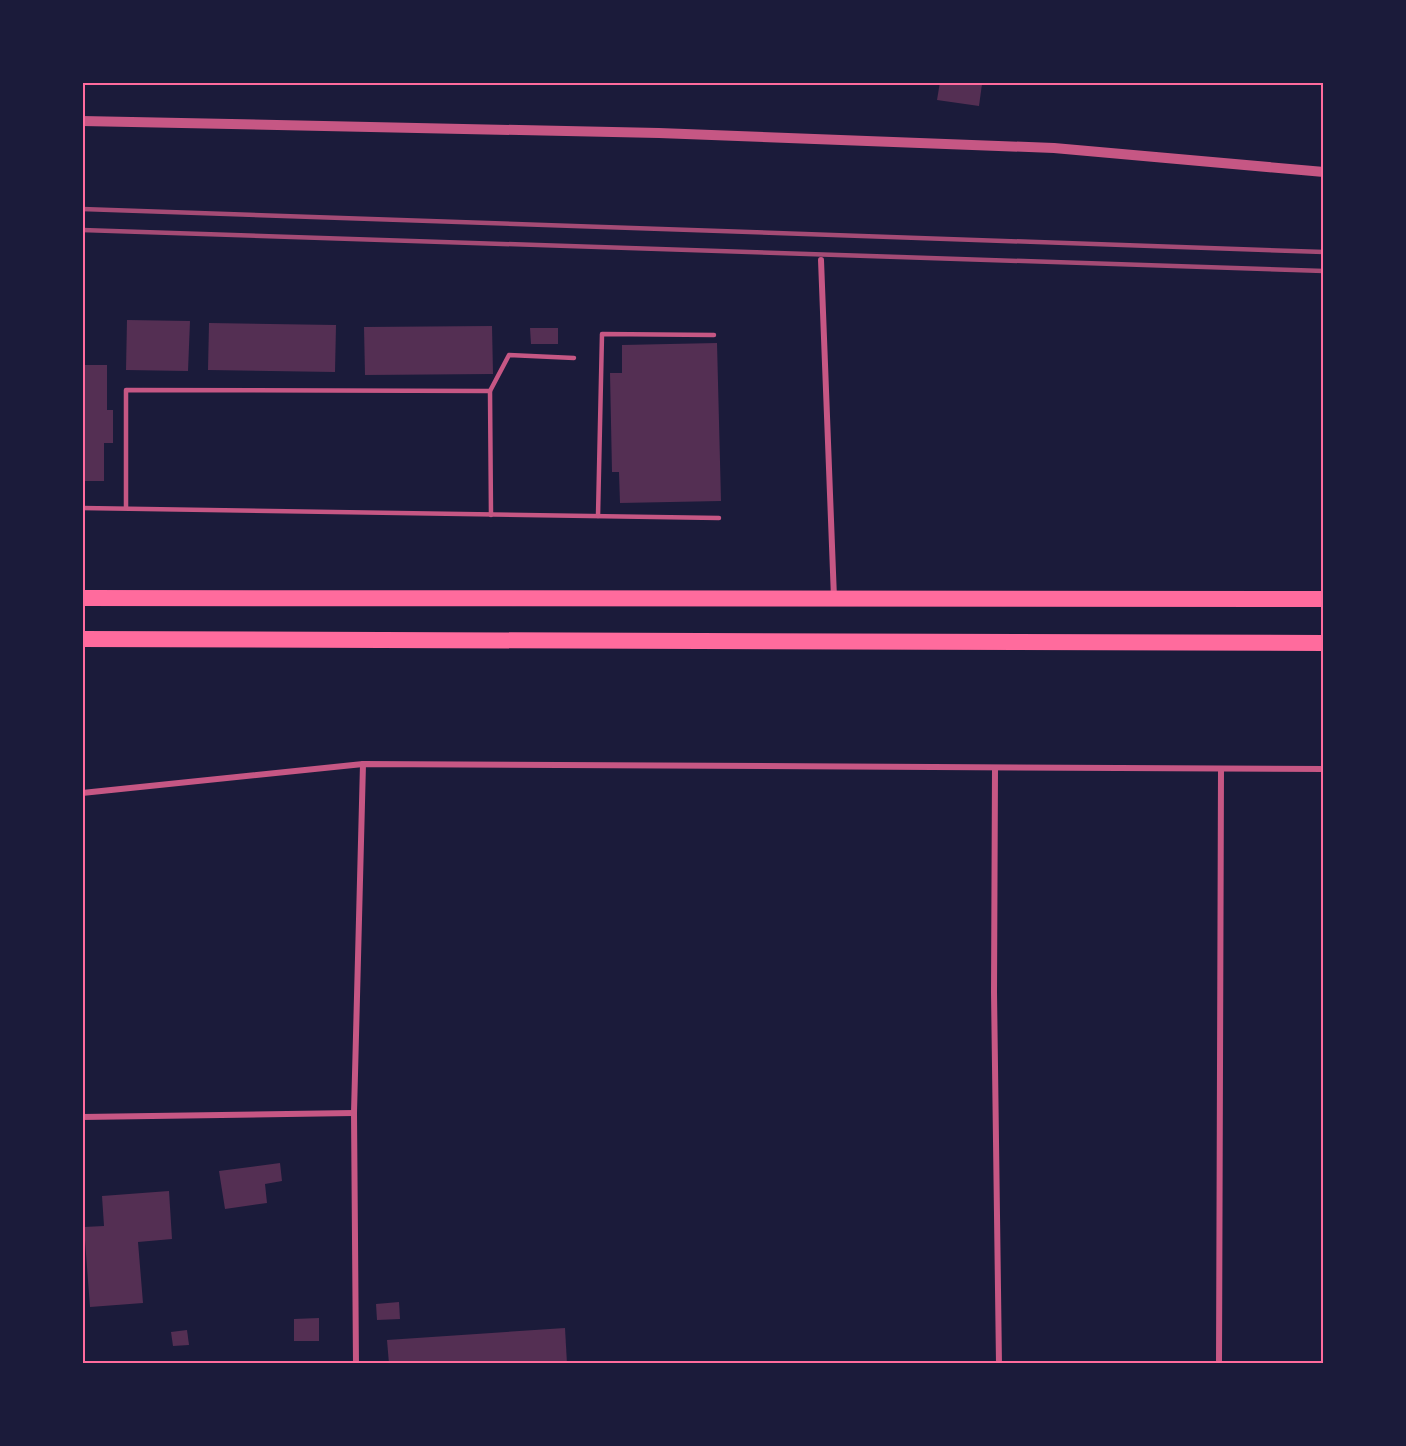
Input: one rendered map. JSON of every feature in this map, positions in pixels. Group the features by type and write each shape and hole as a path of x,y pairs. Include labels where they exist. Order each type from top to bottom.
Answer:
{"highway":[{"path":"82,598 1323,599"},
{"path":"82,639 1323,643"}],"street":[{"path":"82,121 659,133 1054,148 1323,172"},
{"path":"821,260 834,599"},
{"path":"356,1364 354,1113 363,764"},
{"path":"82,793 363,764 1323,770"},
{"path":"995,769 994,992 999,1364"},
{"path":"1219,1364 1221,770"},
{"path":"82,1117 354,1113"}],"lane":[{"path":"598,516 602,334 714,335"},
{"path":"491,514 490,391 508,355 574,358"},
{"path":"126,508 126,390 490,391"},
{"path":"82,508 719,518"}],"building":[{"path":"940,82 982,84 979,106 937,100"},
{"path":"127,320 190,321 188,371 126,370"},
{"path":"209,323 336,325 335,372 208,370"},
{"path":"492,326 493,374 365,375 364,327"},
{"path":"530,328 558,328 558,344 531,344"},
{"path":"717,343 721,501 620,503 619,472 612,472 610,373 622,373 622,345"},
{"path":"82,365 107,365 107,410 113,410 113,443 104,443 104,481 82,481"},
{"path":"280,1163 282,1181 265,1184 267,1203 225,1209 219,1171"},
{"path":"169,1191 172,1239 138,1242 143,1303 90,1307 84,1227 104,1226 102,1196"},
{"path":"399,1302 400,1319 377,1320 376,1304"},
{"path":"319,1318 319,1341 294,1341 294,1319"},
{"path":"565,1328 567,1364 389,1364 387,1340"},
{"path":"187,1330 189,1345 173,1346 171,1332"}],"railway":[{"path":"82,209 1324,252"},
{"path":"82,230 1324,271"}]}
